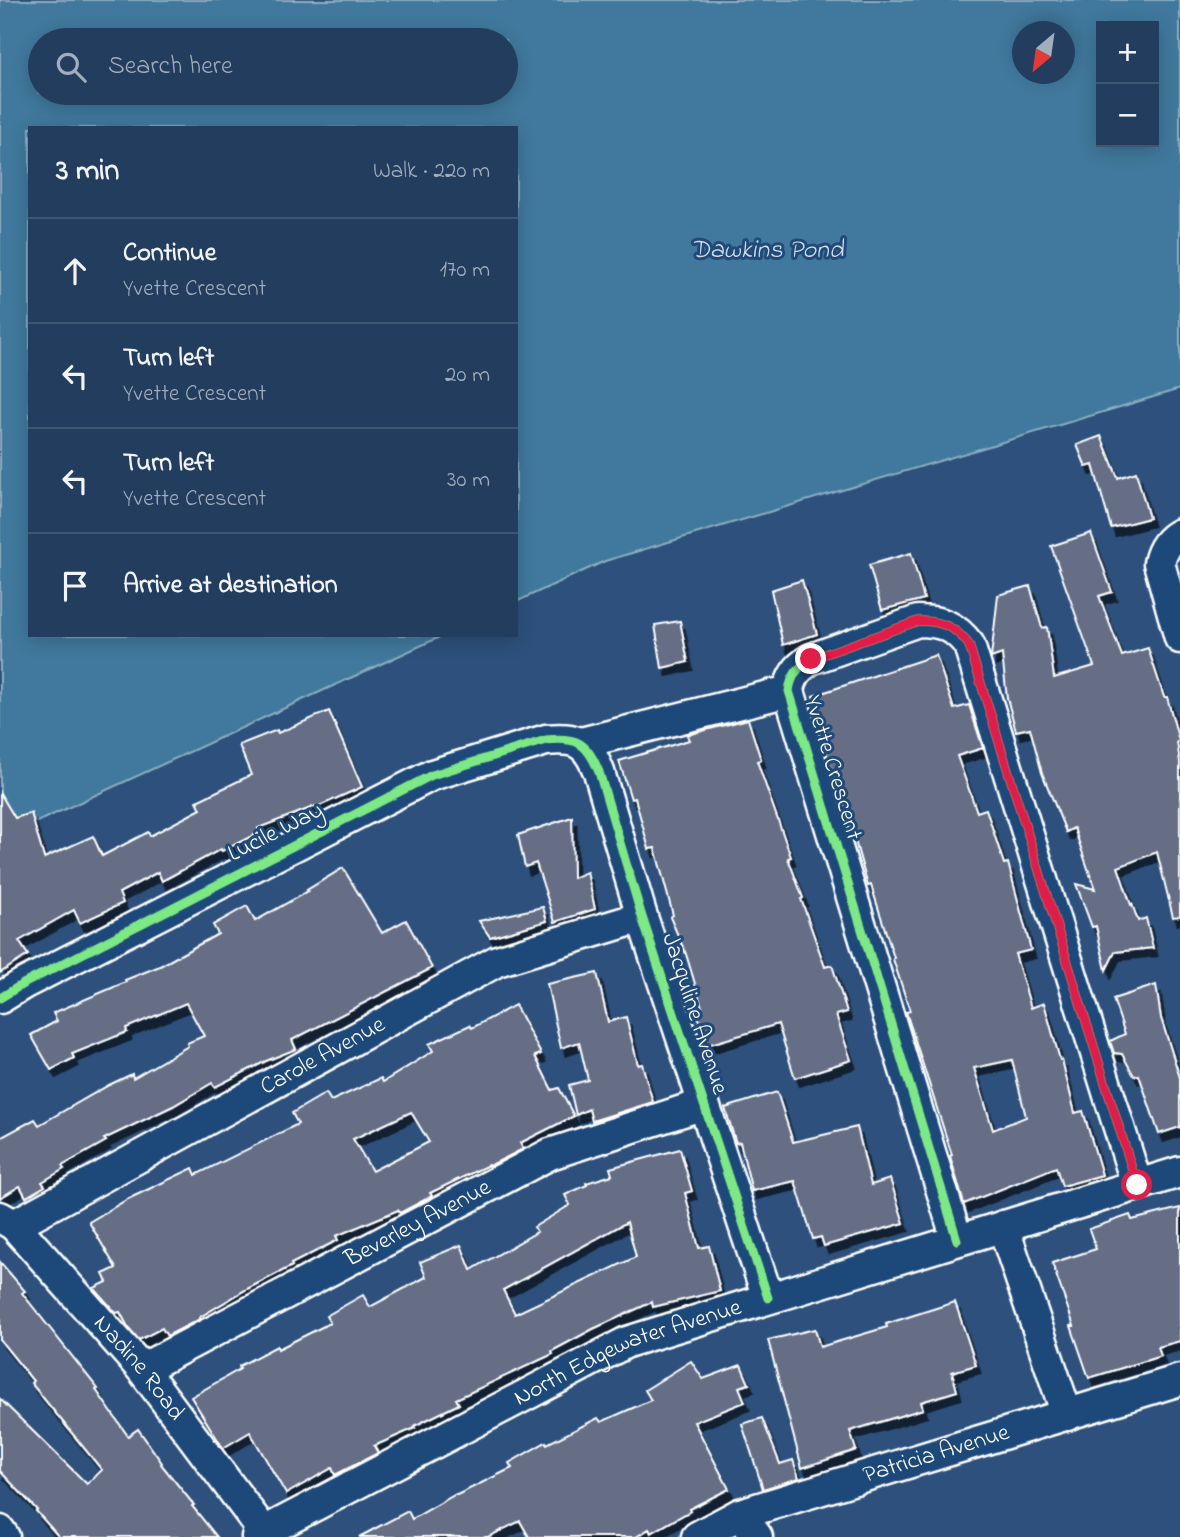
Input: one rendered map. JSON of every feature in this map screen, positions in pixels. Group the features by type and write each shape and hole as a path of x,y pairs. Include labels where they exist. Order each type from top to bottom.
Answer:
{"street":[{"path":"1180,534 1169,542 1161,553 1159,563 1180,638"},
{"name":"Yvette Crescent","path":"957,1240 789,691 796,672 811,659 918,621 934,621 949,627 969,645 1137,1185"},
{"name":"Lucile Way","path":"0,998 432,775 546,740 565,738 581,743 789,691"},
{"name":"Jacquline Avenue","path":"581,743 593,756 599,772 642,917 768,1298"},
{"name":"Carole Avenue","path":"7,1221 497,961 642,917"},
{"name":"Beverley Avenue","path":"142,1369 550,1154 704,1104"},
{"name":"North Edgewater Avenue","path":"261,1534 627,1342 1180,1171"},
{"name":"Nadine Road","path":"7,1221 142,1369 261,1534"},
{"path":"1003,1226 1067,1415"},
{"name":"Patricia Avenue","path":"697,1537 748,1526 1067,1415 1180,1380"},
{"path":"0,1531 4,1537"}],"water":[{"name":"Dawkins Pond","path":"0,0 1180,0 1180,389 605,561 518,601 518,126 28,126 28,637 440,637 0,839"}],"building":[{"path":"1101,436 1118,478 1136,472 1149,518 1111,528 1093,465 1086,467 1077,445"},
{"path":"1091,533 1112,592 1099,596 1122,656 1148,648 1164,697 1167,697 1179,741 1180,762 1180,916 1173,917 1157,852 1118,867 1138,921 1146,918 1153,948 1115,952 1106,970 1096,926 1092,927 1076,884 1095,889 1074,828 1066,832 1042,773 1030,728 1016,731 1007,698 1002,654 991,658 998,595 1030,586 1042,628 1047,627 1054,678 1094,666 1051,546"},
{"path":"911,553 924,599 882,610 869,565"},
{"path":"802,580 817,634 783,645 771,590"},
{"path":"680,621 688,662 662,668 655,625"},
{"path":"936,655 954,709 969,705 983,748 957,756 977,812 986,809 1004,864 1008,863 1031,950 1015,954 1031,1008 1044,1003 1075,1113 1083,1111 1102,1175 1062,1186 1056,1167 964,1204 950,1156 952,1155 906,1012 910,1011 894,958 871,885 868,886 841,792 838,793 825,748 830,746 813,696","holes":["1012,1060 1026,1117 993,1130 974,1068"]},
{"path":"329,711 362,787 317,807 258,828 260,832 222,851 221,849 162,881 158,872 119,893 123,903 80,923 74,910 19,941 28,955 0,973 0,793 15,818 31,813 44,858 93,836 102,856 148,832 150,836 201,809 197,801 251,775 239,745 277,730 278,733"},
{"path":"748,719 761,760 757,761 791,857 788,858 803,898 801,899 825,967 832,965 847,1012 836,1015 851,1060 795,1078 778,1024 707,1045 696,1009 702,1007 686,954 670,917 673,915 655,848 649,849 635,798 631,799 619,761 689,740 687,735"},
{"path":"572,817 573,878 587,872 595,909 555,922 536,863 525,867 518,835"},
{"path":"343,868 382,933 406,920 432,968 292,1040 296,1049 215,1087 212,1083 173,1106 104,1139 106,1141 62,1166 64,1169 42,1182 45,1186 26,1197 20,1186 0,1198 0,1138 35,1119 39,1125 109,1085 132,1074 133,1078 188,1046 187,1043 204,1036 186,1003 126,1028 127,1032 72,1054 74,1058 51,1070 31,1035 57,1021 53,1013 160,966 218,934 213,925 247,906 255,921"},
{"path":"543,907 547,921 490,937 479,921"},
{"path":"597,973 608,1022 626,1017 638,1065 642,1064 653,1102 592,1121 589,1109 576,1115 569,1085 588,1080 579,1042 561,1048 547,984"},
{"path":"1156,985 1161,1018 1180,1078 1180,1127 1159,1134 1139,1075 1134,1076 1122,1054 1114,1053 1110,1041 1125,1034 1113,999"},
{"path":"515,1005 541,1054 535,1056 552,1090 559,1088 574,1116 520,1143 523,1149 430,1193 432,1196 400,1213 398,1210 336,1236 338,1240 167,1336 162,1328 139,1340 120,1312 116,1313 94,1288 107,1282 103,1274 116,1268 89,1222 128,1199 193,1168 196,1175 298,1124 292,1113 326,1093 331,1101 381,1078 383,1082 433,1051 429,1044 470,1025 472,1028","holes":["411,1112 429,1142 372,1171 353,1139"]},
{"path":"777,1092 793,1142 857,1127 871,1185 890,1179 904,1223 824,1246 821,1237 813,1239 795,1181 752,1191 740,1142 736,1143 725,1108"},
{"path":"680,1149 692,1191 685,1193 699,1248 709,1246 720,1291 653,1307 652,1302 593,1329 552,1351 553,1354 456,1399 459,1404 414,1426 415,1428 374,1446 378,1453 335,1475 332,1468 286,1494 250,1432 223,1448 191,1397 240,1369 239,1366 330,1323 326,1316 363,1295 370,1307 426,1277 420,1262 461,1245 471,1270 537,1232 534,1227 570,1205 565,1195 587,1185 586,1183 612,1175 610,1168","holes":["627,1222 636,1257 515,1314 503,1290"]},
{"path":"1180,1208 1180,1341 1158,1347 1161,1356 1089,1378 1052,1263 1096,1249 1089,1229 1130,1215 1132,1220"},
{"path":"0,1262 98,1389 96,1390 128,1436 138,1429 217,1537 59,1537 0,1471 0,1399 87,1484 102,1470 31,1383 33,1381 0,1340"},
{"path":"955,1302 976,1365 952,1372 957,1391 921,1402 923,1409 850,1431 856,1450 802,1468 768,1340 815,1329 820,1347 887,1327 886,1324"},
{"path":"691,1361 703,1379 741,1365 749,1384 739,1387 745,1402 694,1422 729,1489 689,1509 690,1511 651,1533 649,1529 636,1537 529,1537 520,1521 488,1537 359,1537 408,1511 412,1519 456,1494 512,1468 509,1463 546,1442 547,1444 598,1418 601,1422 651,1400 645,1390"},
{"path":"762,1418 780,1464 793,1460 799,1478 763,1489 742,1424"}],"cycle path":[{"path":"957,1240 789,691 796,672 811,659 918,621 947,626 969,645 1137,1185"},
{"path":"0,998 432,775 546,740 573,741 585,748 599,772 642,917 768,1298"}],"route":[{"path":"811,659 918,621 934,621 949,627 969,645 1137,1185"}]}
